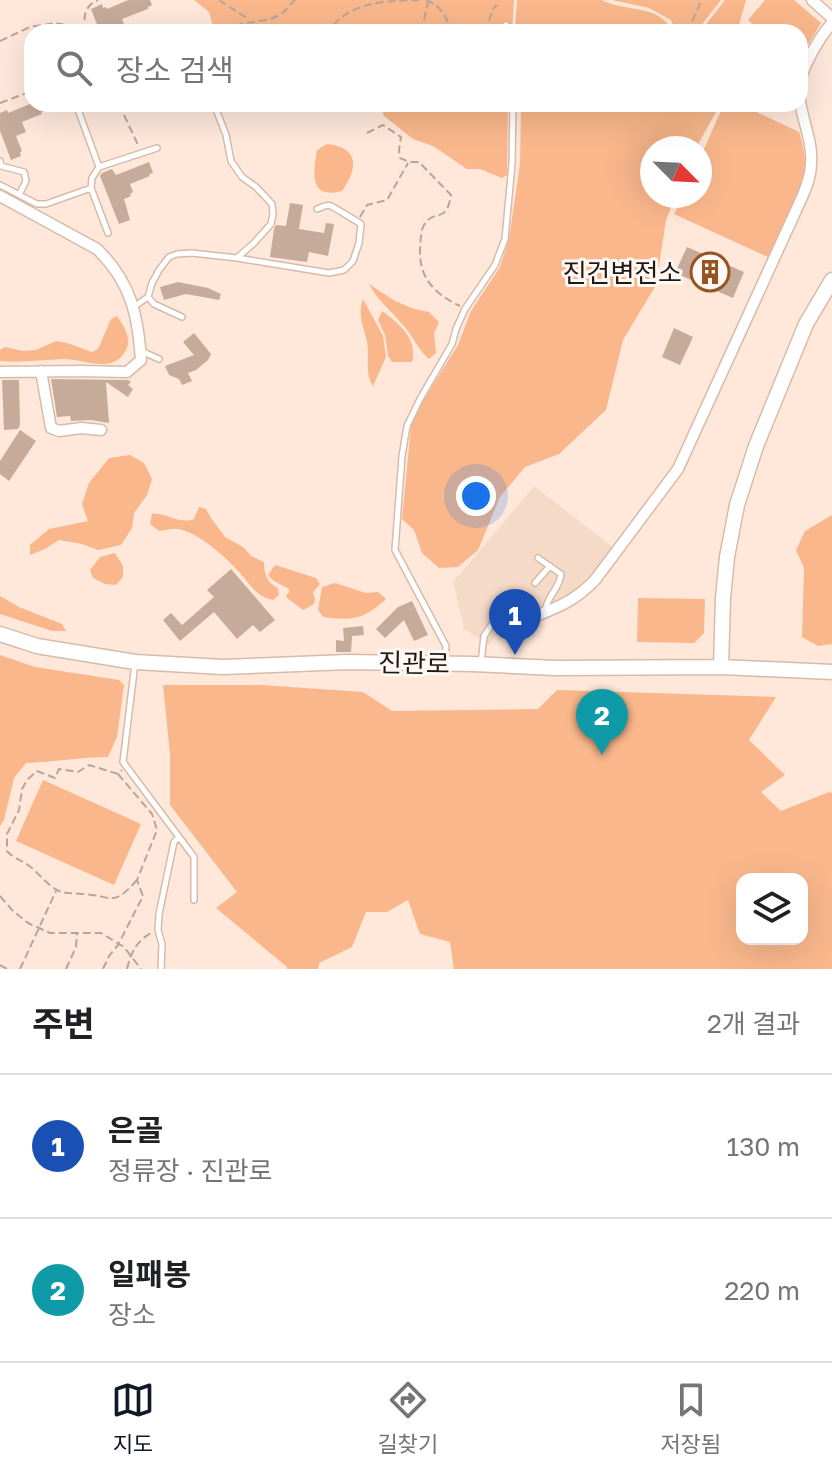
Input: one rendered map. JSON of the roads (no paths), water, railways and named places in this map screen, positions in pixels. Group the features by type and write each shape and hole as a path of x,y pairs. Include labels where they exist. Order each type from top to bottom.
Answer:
{"main road":[{"path":"721,667 727,557 737,505 756,446 806,324 832,280"},
{"name":"진관로","path":"0,634 37,646 135,662 223,667 348,662 555,668 721,667 832,672"}],"street":[{"path":"808,61 832,21 812,0"},
{"path":"528,619 567,604 595,580 678,469 806,187 812,164 802,112"},
{"path":"0,196 97,249 110,262 134,307 141,360 127,372 0,372"},
{"path":"41,371 51,428 59,431 81,428 101,430"}],"lane":[{"path":"79,112 99,167"},
{"path":"217,112 235,169 272,204 271,224 237,258"},
{"path":"445,663 446,646 395,550 402,456 407,426 452,344 465,309 495,265 505,239 513,112"},
{"path":"108,233 91,188 92,178 99,167 157,148"},
{"path":"0,161 1,166 24,172 26,181 19,195"},
{"path":"0,185 37,204 46,204 91,188"},
{"path":"134,307 148,297 152,283 169,257 192,253 329,273 344,270 353,261 361,224 331,206 317,209"},
{"path":"148,297 154,304 182,317"},
{"path":"140,350 159,359"},
{"path":"538,558 561,574 560,582 546,603 545,612"},
{"path":"535,583 550,566"},
{"path":"481,664 484,636 512,595"},
{"path":"135,662 123,762 194,857 194,900"},
{"path":"161,969 159,914 174,842 179,837"}],"place":[{"name":"진건변전소","path":"710,272"},
{"name":"은골","path":"515,655"},
{"name":"일패봉","path":"602,755"}]}
